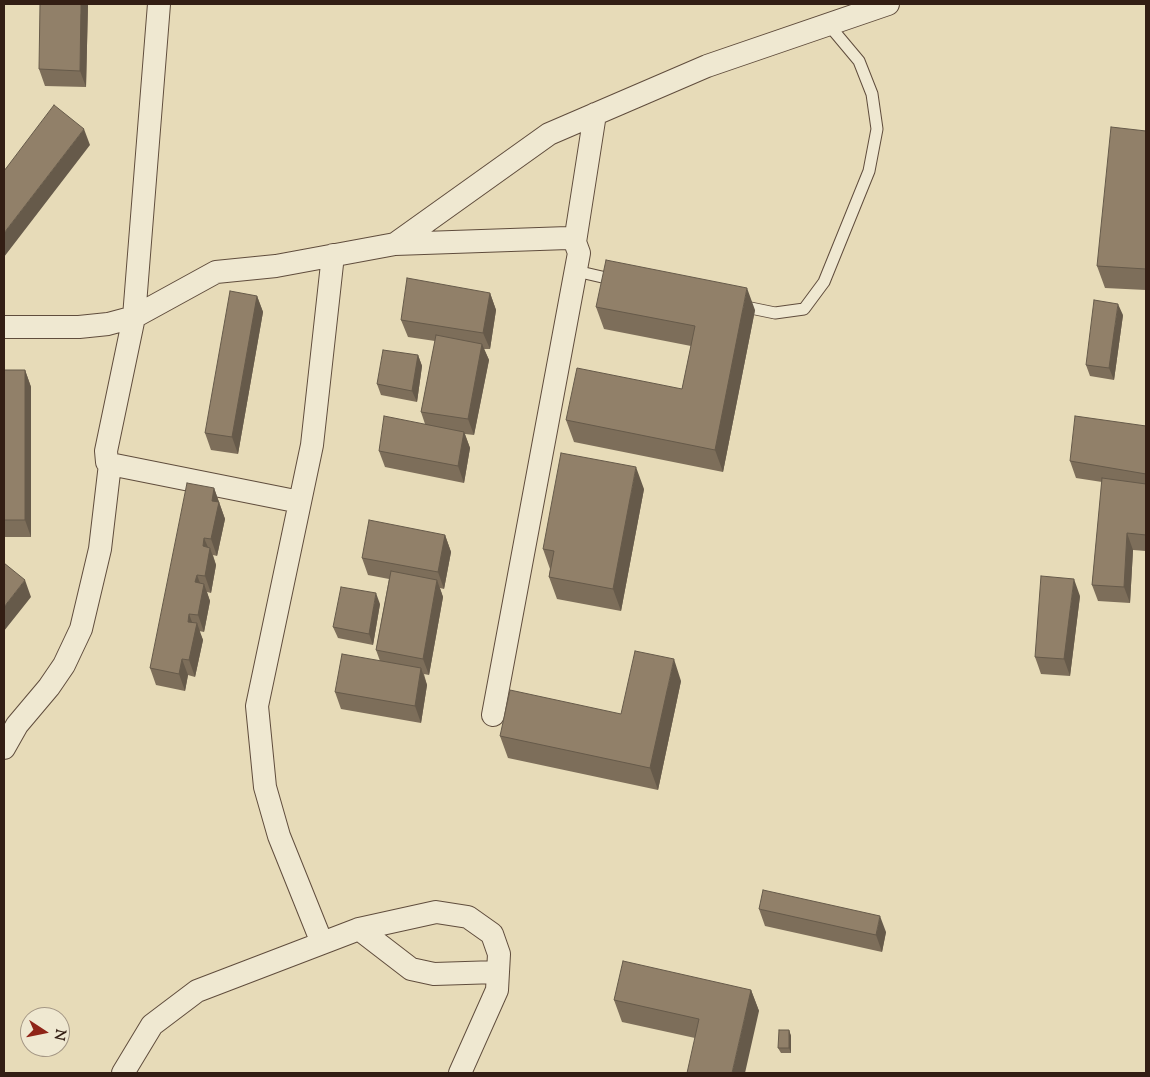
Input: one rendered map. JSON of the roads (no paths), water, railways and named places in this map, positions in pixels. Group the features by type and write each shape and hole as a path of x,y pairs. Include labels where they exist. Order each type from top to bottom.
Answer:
{"street":[{"path":"159,4 134,317 106,451 107,462 300,502"},
{"path":"395,244 549,134 707,66 888,4"},
{"path":"494,715 576,271 579,253 575,242 595,114"},
{"path":"4,327 79,327 108,324 134,317 216,272 276,266 395,244 568,238 575,242"},
{"path":"322,943 280,836 265,787 257,706 312,445 333,254"},
{"path":"4,748 17,725 64,665 81,629 100,549 110,464"},
{"path":"123,1073 152,1024 197,991 360,929 436,912 468,917 492,934 499,954 497,990 460,1073"},
{"path":"360,929 411,968 434,974 498,972"}],"lane":[{"path":"728,303 775,313 804,309 824,282 870,171 877,129 872,94 858,62 828,24"},
{"path":"576,271 624,281"}]}
